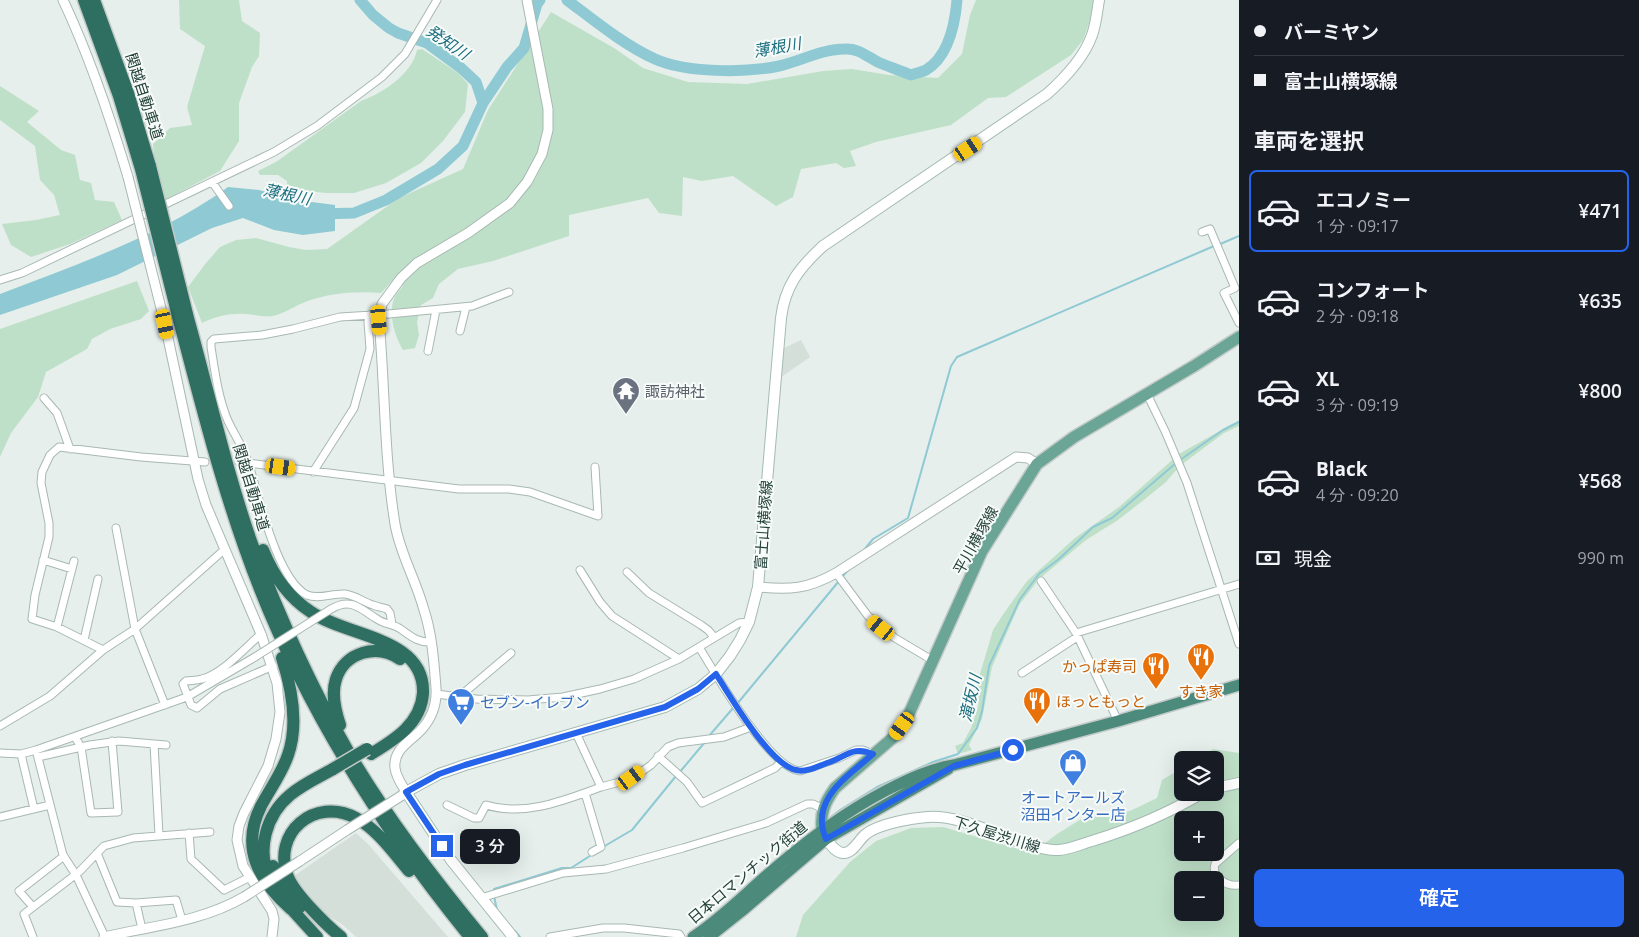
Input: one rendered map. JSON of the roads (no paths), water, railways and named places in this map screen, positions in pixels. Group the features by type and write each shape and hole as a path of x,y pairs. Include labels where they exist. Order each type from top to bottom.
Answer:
{"highway":[{"name":"関越自動車道","path":"84,0 145,168"},
{"name":"関越自動車道","path":"94,0 128,93 226,493 244,547 283,643 320,719 342,758 392,834 469,937"},
{"name":"関越自動車道","path":"184,319 252,542 271,592 306,671 350,754 374,791 429,869 482,937"},
{"path":"221,440 266,558 287,592 301,606 322,620 395,647 408,656 418,669 422,683 422,696 415,717 398,736 291,794 278,808 266,830 264,847 268,875 292,909 317,937"},
{"path":"244,547 287,672 294,715 293,732 284,766 257,814 252,833 253,850 258,869 263,878 276,895 292,909"},
{"path":"369,751 397,728 408,715 414,700 414,683 409,669 398,658 385,652 377,651 370,651 355,656 339,672 334,696 336,715 352,748 429,869"},
{"name":"日本ロマンチック街道","path":"693,937 736,904 767,876 824,834 880,794 911,778 936,768 954,766 1118,721 1239,685"},
{"path":"335,771 291,804 279,818 271,845 274,871 283,888 304,911 327,925 341,937"},
{"path":"327,925 291,882 286,868 285,853 289,837 299,824 314,814 330,812 348,814 373,829 469,937"},
{"name":"日本ロマンチック街道","path":"709,937 743,910 824,834"}],"main road":[{"name":"富士山横塚線","path":"404,794 451,770 665,707 698,689 716,674 736,648 749,622 758,587 781,318 784,302 793,278 799,269 823,246 1047,94 1064,79 1091,36 1099,0"},
{"name":"平川横塚線","path":"824,834 821,820 823,808 828,798 835,788 896,735 902,726 982,551 1037,464 1074,436 1147,394 1239,337"},
{"path":"1224,786 1239,783"},
{"path":"404,794 451,860 513,937"},
{"name":"下久屋渋川線","path":"824,834 834,849 843,853 848,852 866,833 873,829 916,818 938,817 966,824 1025,844 1057,850 1127,829 1187,801"}],"street":[{"path":"63,0 101,92 128,177 165,324 194,462 206,505 273,666 280,700 279,727 268,766 244,812 237,840 244,866 272,912 274,919 272,937"},
{"path":"0,280 22,273 274,152 317,126 382,77 405,54 437,0"},
{"path":"37,754 64,856 108,936 216,911 244,897 404,794 397,775 396,759 402,748 421,730 429,719 434,708 436,694 431,642 424,608 404,558 398,536 390,482 379,320 382,304 401,278 417,263 468,234 502,210 523,189 542,154 547,138 548,115 527,0"},
{"path":"212,182 229,206"},
{"path":"1202,232 1210,229 1235,288 1224,293 1239,323"},
{"path":"392,624 389,611 385,608 372,605 346,594 310,596 295,584 279,557 258,498 249,463 228,420 220,398 211,347 212,340 293,329 340,317 466,307 508,292"},
{"path":"460,331 466,307"},
{"path":"428,352 436,310"},
{"path":"314,472 354,408 370,349 368,322 370,315"},
{"path":"1147,394 1181,467 1239,644"},
{"path":"44,398 57,413 70,449"},
{"path":"103,650 56,627 32,619 49,537 49,523 41,483 42,472 50,455 60,447 205,462"},
{"path":"758,587 803,587 817,584 1016,457 1028,458 1037,464"},
{"path":"239,462 390,482 459,489 509,489 530,492 598,516 595,467"},
{"path":"116,528 135,629 165,705"},
{"path":"0,725 50,696 103,650 135,629 225,549"},
{"path":"43,560 72,569"},
{"path":"56,627 74,561"},
{"path":"580,570 600,602 612,616 679,659"},
{"path":"627,572 649,593 708,630 714,637"},
{"path":"836,573 868,616 895,638 932,660"},
{"path":"84,640 98,579"},
{"path":"1041,581 1077,635 1118,721"},
{"path":"1022,673 1077,635 1239,584"},
{"path":"37,754 75,737 187,697 339,605 352,604 377,619 392,624 415,639 422,642 431,642"},
{"path":"436,694 459,698 514,701 563,697 625,682 679,659 738,622 749,622"},
{"path":"261,634 224,667 199,680 184,682 183,687 192,707 197,708 220,689 273,666"},
{"path":"699,647 751,728 781,762 795,770 800,770 839,758 856,750 863,750 873,754"},
{"path":"459,698 511,653"},
{"path":"447,805 474,818 479,818 486,805 496,808 540,807 554,804 631,778 651,765 668,747 678,743 724,736 751,728"},
{"path":"576,733 601,787"},
{"path":"75,737 81,747 89,811 91,813 118,812 112,742"},
{"path":"0,753 37,754 128,740 166,745"},
{"path":"154,744 159,835"},
{"path":"21,754 34,809"},
{"path":"658,756 687,782 702,803 775,768 781,762"},
{"path":"585,793 601,846 592,852"},
{"path":"481,898 563,873 606,869 683,848 766,823 807,804 823,808"},
{"path":"0,815 50,805"},
{"path":"33,937 24,914 76,875 104,846 159,835 210,832"},
{"path":"189,833 191,859 224,890 250,877"},
{"path":"1239,843 1215,864 1214,868 1217,877 1222,881 1239,885"},
{"path":"97,853 116,902 136,904 176,900 182,920"},
{"path":"33,907 19,891 64,856"},
{"path":"136,904 142,929"},
{"path":"550,937 603,928 624,928 679,934 681,937"}],"water":[{"path":"228,187 259,190 296,200 335,205 335,231 303,235 274,230 243,218 212,228 117,275 0,315 0,294 118,248 175,220"}],"waterway":[{"name":"発知川","path":"360,0 373,15 389,28 427,43 461,68 476,82 483,103"},
{"name":"薄根川","path":"322,214 354,213 386,200 438,169 463,146 483,103 507,67 524,48 537,4 540,0"},
{"name":"薄根川","path":"567,0 632,47 668,64 699,69 750,70 779,66 828,51 850,49 859,51 880,63 911,75 926,70 940,57 949,39 955,19 957,0"},
{"path":"1218,245 1239,236"},
{"path":"864,550 873,539 908,518 951,366 957,357 1214,246"},
{"name":"滝坂川","path":"1180,460 1223,430 1239,422"},
{"name":"滝坂川","path":"827,820 877,787 933,762 958,754 977,728 982,711 989,666 1020,599 1039,574 1059,559 1093,527 1112,518 1176,463"},
{"path":"842,577 849,569"},
{"path":"737,704 839,581"},
{"path":"709,736 734,707"},
{"path":"679,773 705,742"},
{"path":"603,847 632,830 676,776"},
{"path":"494,891 494,889 562,868 571,868 593,854"},
{"path":"494,896 497,910"},
{"path":"515,931 520,937"}],"place":[{"name":"諏訪神社","path":"626,415"},
{"name":"すき家","path":"1201,681"},
{"name":"かっぱ寿司","path":"1156,690"},
{"name":"ほっともっと","path":"1037,725"},
{"name":"セブン-イレブン","path":"461,726"},
{"name":"オートアールズ 沼田インター店","path":"1073,787"}]}
